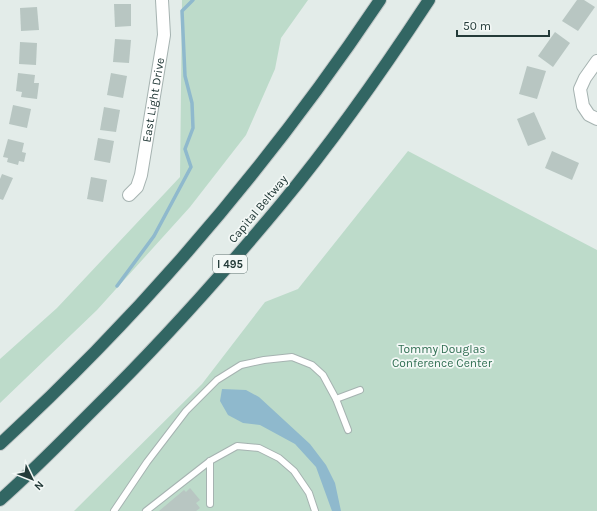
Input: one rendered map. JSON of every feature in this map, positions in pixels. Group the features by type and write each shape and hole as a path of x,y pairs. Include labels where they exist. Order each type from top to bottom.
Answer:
{"highway":[{"path":"0,444 102,345 210,225 289,128 380,0"},
{"name":"Capital Beltway","path":"0,500 53,450 152,351 242,251 286,198 350,115 394,54 429,0"}],"street":[{"name":"East Light Drive","path":"129,195 137,186 141,175 164,36 162,0"},
{"path":"597,61 580,89 583,106 589,115 597,119"}],"lane":[{"path":"114,511 147,462 186,411 217,380 241,366 264,360 292,357 312,365 323,375 336,399 348,430"},
{"path":"336,399 360,390"},
{"path":"146,511 210,461 237,446 259,448 279,458 294,471 309,493 315,511"},
{"path":"210,461 210,504"}],"green space":[{"path":"182,0 308,0 281,38 275,69 246,135 190,207 97,310 0,403 0,359 57,308 180,177"},
{"name":"Tommy Douglas Conference Center","path":"408,151 597,250 597,511 74,511 202,384 265,302 298,289"}],"water":[{"path":"222,389 246,390 259,397 310,444 326,465 335,483 341,511 332,511 316,467 295,444 260,425 243,423 228,415 220,401"}],"building":[{"path":"577,0 584,0 595,7 578,31 562,21"},
{"path":"114,4 131,4 131,26 115,27"},
{"path":"37,7 39,30 21,31 20,8"},
{"path":"555,32 570,43 553,67 538,56"},
{"path":"115,39 131,40 129,63 113,62"},
{"path":"20,42 37,43 36,65 19,64"},
{"path":"527,66 546,71 537,99 519,94"},
{"path":"18,73 35,75 34,83 39,83 37,99 21,97 22,92 16,91"},
{"path":"111,73 127,76 123,98 107,95"},
{"path":"13,105 31,109 27,128 9,124"},
{"path":"104,107 120,110 116,132 100,130"},
{"path":"534,112 546,139 528,146 517,119"},
{"path":"98,138 114,141 110,163 94,160"},
{"path":"8,139 24,143 22,152 26,153 24,162 19,161 18,165 7,162 8,158 3,157"},
{"path":"552,151 579,163 572,180 545,168"},
{"path":"2,174 13,178 3,200 0,199 0,179"},
{"path":"91,177 107,180 103,202 87,199"},
{"path":"190,488 200,500 196,503 200,508 196,511 159,511 184,490 186,492"}],"waterway":[{"path":"117,286 154,236 191,167 185,149 193,128 192,103 185,76 182,11 193,0"}]}
